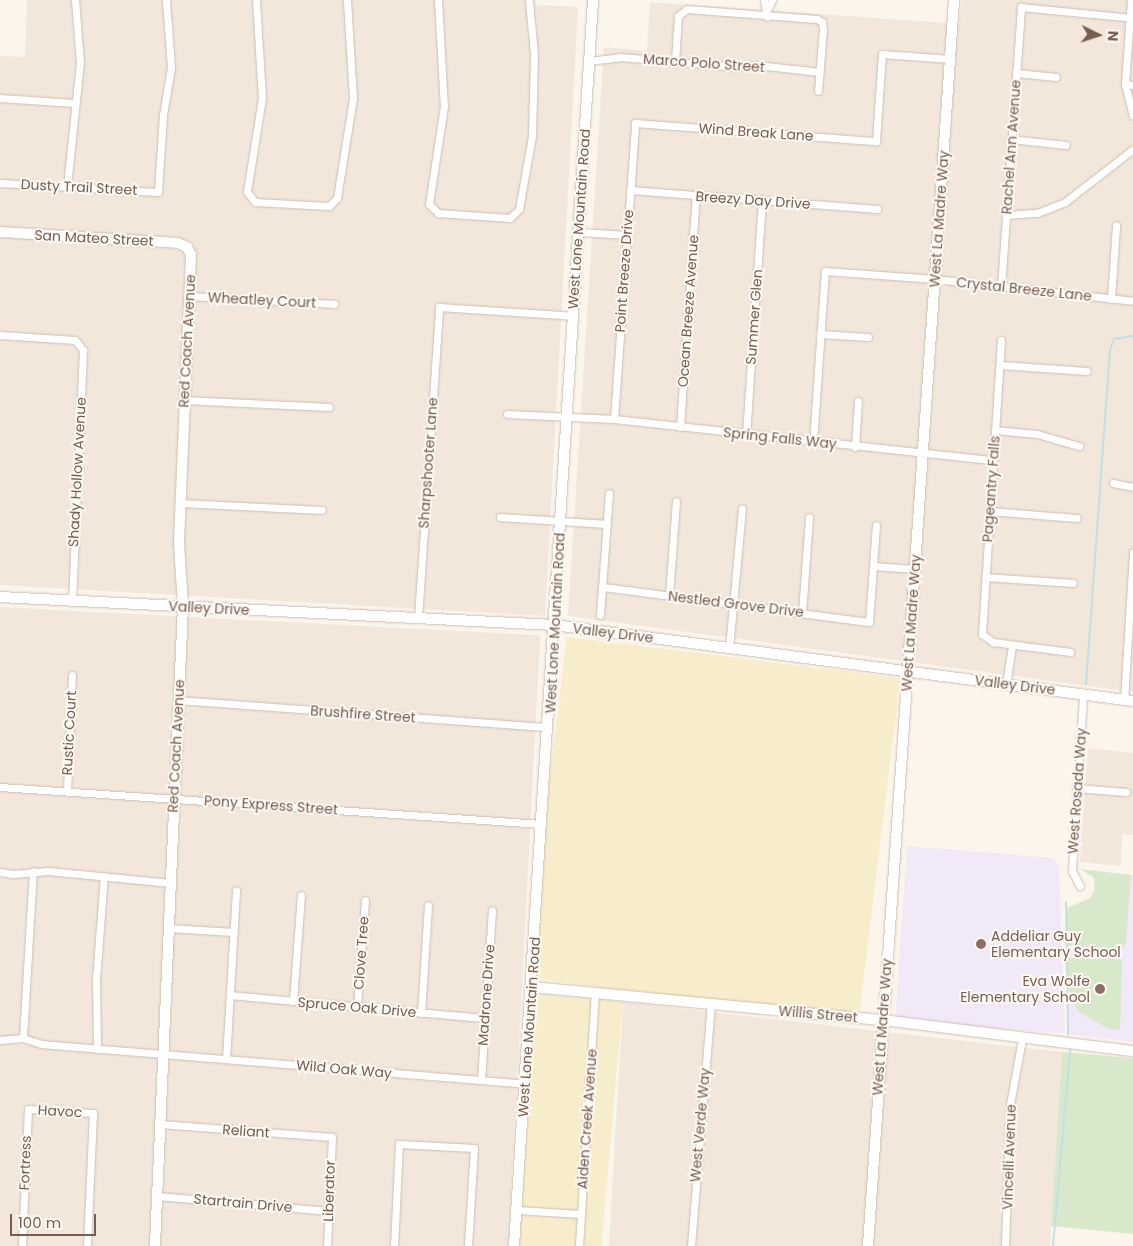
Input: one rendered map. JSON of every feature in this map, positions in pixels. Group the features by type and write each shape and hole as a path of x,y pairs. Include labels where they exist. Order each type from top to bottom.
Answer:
{"street":[{"path":"67,186 74,103 80,62 75,0"},
{"name":"Dusty Trail Street","path":"0,183 158,192 163,115 171,67 166,0"},
{"path":"256,0 262,98 249,171 250,198 255,202 329,206 334,203 353,98 347,0"},
{"path":"438,0 445,87 440,139 431,182 429,204 438,213 510,218 516,215 532,136 535,97 529,0"},
{"name":"West Lone Mountain Road","path":"514,1246 532,987 593,0"},
{"path":"764,0 767,14"},
{"path":"767,14 772,0"},
{"name":"West La Madre Way","path":"868,1246 954,0"},
{"path":"1131,0 1125,84 1133,115"},
{"name":"Rachel Ann Avenue","path":"1001,287 1021,7 1131,18"},
{"path":"675,62 680,11 721,11 817,18 822,22 818,91"},
{"name":"Wind Break Lane","path":"635,123 876,141 882,54 950,59"},
{"name":"Marco Polo Street","path":"589,61 620,57 739,67 756,65 820,72"},
{"path":"1016,73 1056,77"},
{"path":"1125,84 1133,85"},
{"path":"0,98 74,103"},
{"name":"Point Breeze Drive","path":"614,419 635,123"},
{"path":"1012,139 1066,144"},
{"path":"1006,215 1037,213 1065,202 1133,149"},
{"name":"Breezy Day Drive","path":"630,190 876,209"},
{"name":"Ocean Breeze Avenue","path":"680,427 696,195"},
{"name":"Summer Glen","path":"746,435 762,200"},
{"path":"1111,299 1116,224"},
{"name":"San Mateo Street","path":"0,232 178,243 187,247"},
{"path":"579,232 627,235"},
{"name":"Red Coach Avenue","path":"154,1246 183,606 180,503 191,255 187,247"},
{"name":"Crystal Breeze Lane","path":"820,334 825,271 935,279 1133,301"},
{"name":"Wheatley Court","path":"189,296 335,304"},
{"name":"Sharpshooter Lane","path":"418,618 439,307 573,316"},
{"path":"813,442 820,334 868,337"},
{"name":"Shady Hollow Avenue","path":"0,335 75,340 83,350 72,600"},
{"name":"Pageantry Falls","path":"1001,340 981,628 984,637 1012,645"},
{"path":"1000,365 1087,371"},
{"path":"184,400 328,407"},
{"path":"855,447 858,401"},
{"name":"Spring Falls Way","path":"508,414 614,419 855,447 993,460"},
{"path":"995,430 1037,434 1078,446"},
{"path":"1113,483 1133,487"},
{"path":"600,615 609,493"},
{"path":"669,596 676,501"},
{"path":"180,503 322,510"},
{"path":"729,648 735,604 742,509"},
{"path":"989,512 1077,518"},
{"path":"500,517 607,524"},
{"path":"802,613 809,517"},
{"path":"876,525 873,566 915,569"},
{"path":"1128,700 1133,552"},
{"name":"Nestled Grove Drive","path":"603,587 869,622 873,566"},
{"path":"985,577 1073,583"},
{"name":"Valley Drive","path":"0,597 554,626 1128,700"},
{"path":"1006,684 1012,645 1070,652"},
{"name":"Rustic Court","path":"67,791 72,675"},
{"name":"West Rosada Way","path":"1080,886 1072,871 1083,694"},
{"name":"Brushfire Street","path":"178,700 548,727"},
{"name":"Pony Express Street","path":"0,787 542,824"},
{"path":"1076,788 1126,792"},
{"path":"0,872 13,874 33,871 170,883"},
{"path":"0,1040 23,1038 33,871"},
{"path":"96,1049 96,979 104,876"},
{"path":"226,1059 236,890"},
{"path":"293,1001 301,895"},
{"name":"Clove Tree","path":"357,1007 365,900"},
{"path":"421,1013 428,905"},
{"name":"Madrone Drive","path":"480,1080 492,910"},
{"path":"168,928 234,932"},
{"name":"Willis Street","path":"532,987 883,1020 1022,1039 1133,1051"},
{"name":"Aiden Creek Avenue","path":"579,1246 595,993"},
{"name":"Spruce Oak Drive","path":"230,995 484,1018"},
{"name":"West Verde Way","path":"691,1246 711,1003"},
{"name":"Wild Oak Way","path":"23,1038 41,1044 525,1084"},
{"name":"Vincelli Avenue","path":"1005,1246 1010,1104 1022,1039"},
{"name":"Havoc","path":"28,1109 92,1113 86,1246"},
{"name":"Fortress","path":"22,1246 28,1109"},
{"name":"Reliant","path":"160,1124 332,1137"},
{"name":"Liberator","path":"327,1246 332,1137"},
{"path":"394,1246 399,1144 474,1148 468,1246"},
{"name":"Startrain Drive","path":"157,1196 329,1211"},
{"path":"516,1210 581,1214"}],"shaded area":[{"path":"27,0 536,0 535,5 578,7 545,616 0,585 0,56 25,57"},
{"path":"962,0 1133,0 1133,692 568,616 604,47 647,51 650,2 959,24"},
{"path":"0,607 540,635 508,1246 0,1246"},
{"path":"1088,748 1133,753 1133,835 1122,834 1121,866 1080,862"},
{"name":"Addeliar Guy Elementary School","path":"907,846 1053,858 1059,867 1065,1033 895,1021"},
{"name":"Eva Wolfe Elementary School","path":"1080,869 1133,876 1133,1042 1067,1034 1068,908 1090,898 1096,885 1093,877"},
{"path":"623,1002 1062,1052 1050,1246 609,1246"}],"green space":[{"path":"1080,869 1131,875 1126,943 1121,949 1066,945 1067,908 1090,898 1095,890 1094,877"},
{"path":"1068,958 1122,959 1120,1030 1108,1029 1077,1010 1068,989"},
{"path":"1062,1052 1133,1058 1133,1234 1051,1226"}],"sand":[{"path":"567,637 900,678 859,1018 525,977"},
{"path":"539,994 623,1001 601,1246 517,1246"}],"waterway":[{"path":"1086,684 1110,350 1114,339 1133,336"},
{"path":"1066,902 1068,1035"},
{"path":"1053,1246 1070,1050"}],"place":[{"name":"Addeliar Guy Elementary School","path":"981,944"},
{"name":"Eva Wolfe Elementary School","path":"1100,989"}]}
